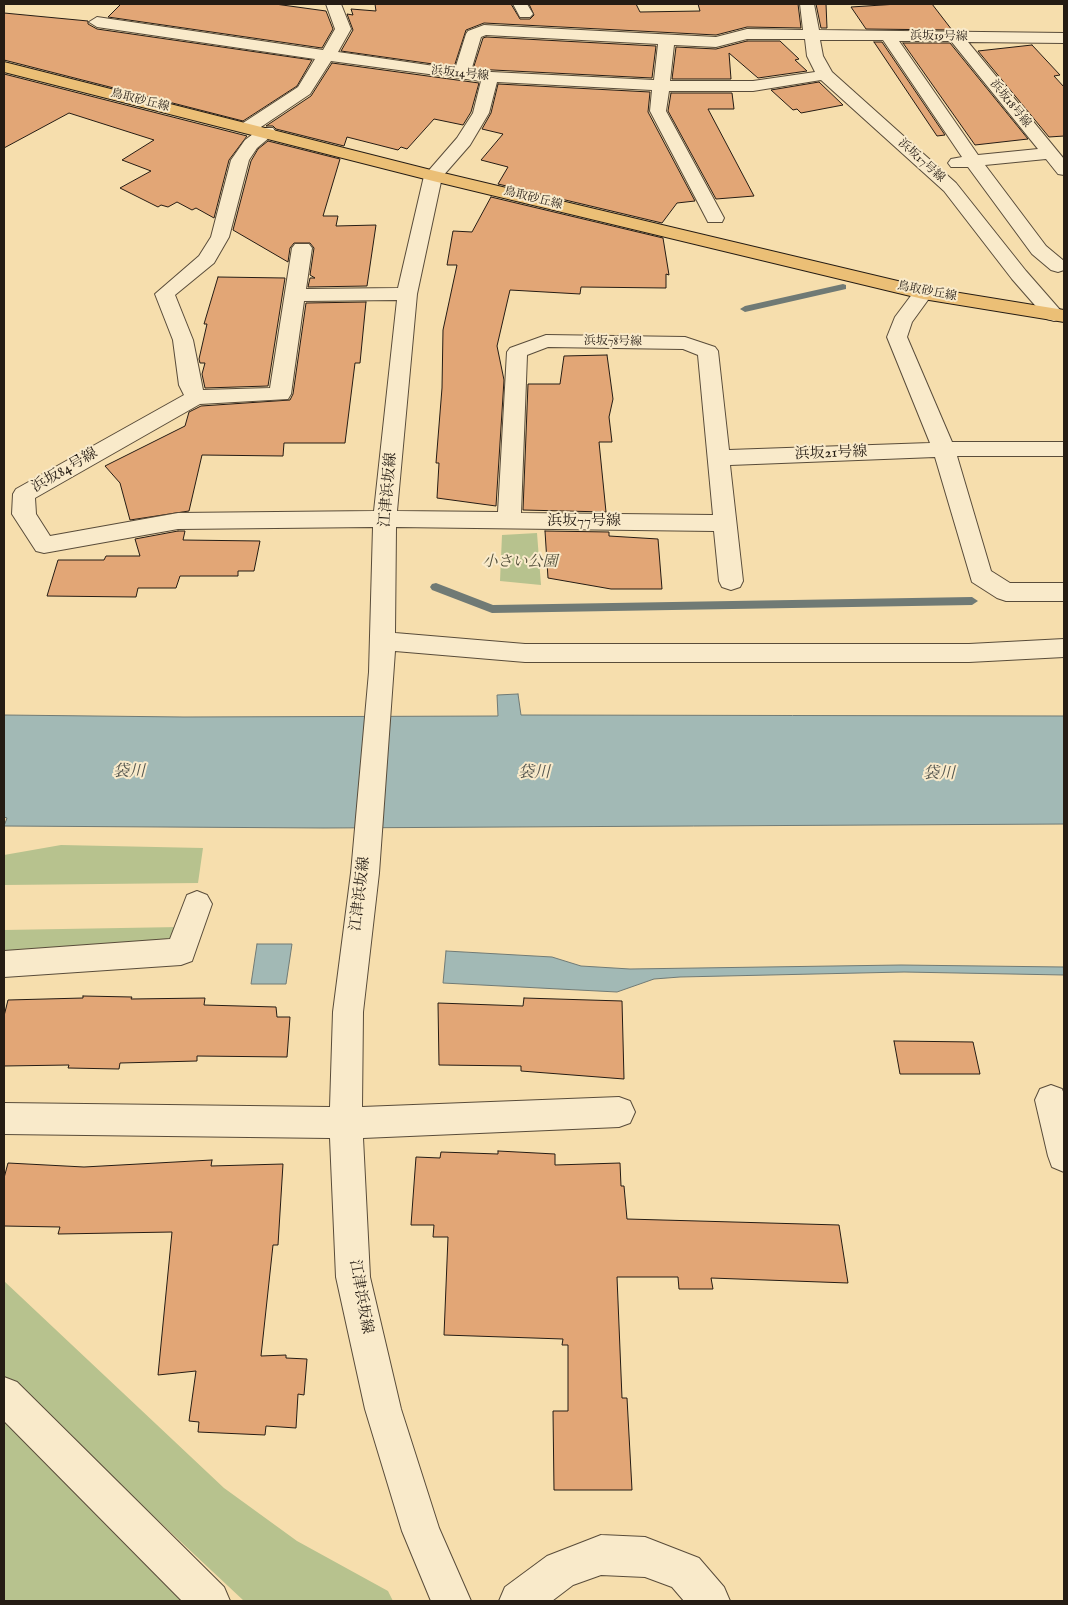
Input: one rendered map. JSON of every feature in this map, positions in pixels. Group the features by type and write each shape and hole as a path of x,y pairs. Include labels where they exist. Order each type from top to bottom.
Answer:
{"main road":[{"name":"鳥取砂丘線","path":"4,68 258,130 433,176 923,293 1059,316"}],"street":[{"path":"196,397 190,385 183,340 165,294 207,259 220,237 240,160 258,130 304,90 321,62 328,55 343,29 334,4"},
{"name":"浜坂17号線","path":"807,4 815,56 825,76 950,187 1019,275 1059,316"},
{"name":"浜坂14号線","path":"97,22 490,78 662,86 753,86 825,76"},
{"name":"浜坂19号線","path":"461,75 474,34 484,30 716,42 746,34 1064,38"},
{"path":"888,36 964,163 1039,250 1061,266"},
{"name":"浜坂18号線","path":"956,37 1064,170"},
{"path":"667,39 658,111 715,218"},
{"path":"433,176 464,141 481,113 490,78"},
{"path":"964,163 1050,153"},
{"name":"江津浜坂線","path":"433,176 407,294 385,519 382,672 365,873 348,1012 346,1123 353,1277 383,1409 421,1531 451,1601"},
{"path":"302,248 295,295 407,294"},
{"path":"1019,275 1061,266"},
{"path":"923,293 902,321 897,337 944,450 980,576 1006,592 1064,592"},
{"name":"浜坂84号線","path":"295,295 280,394 196,397 24,494 24,514 44,545 178,521 385,519"},
{"name":"浜坂78号線","path":"509,522 517,352 546,341 685,343 708,352 725,523"},
{"name":"浜坂21号線","path":"719,458 944,450 1064,449"},
{"name":"浜坂77号線","path":"385,519 509,522 725,523"},
{"path":"725,523 731,581"},
{"path":"382,641 525,653 959,653 1064,648"},
{"path":"4,964 181,952 197,904"},
{"path":"1051,1100 1064,1156"},
{"path":"4,1119 346,1123 619,1112"},
{"path":"4,1396 210,1601"},
{"path":"518,1601 561,1570 600,1555 645,1557 685,1572 710,1601"}],"green space":[{"name":"小さい公園","path":"537,533 541,585 500,581 502,535"},
{"path":"61,845 203,848 198,883 4,885 4,855"},
{"path":"180,927 172,944 4,954 4,930"},
{"path":"4,1281 224,1488 297,1541 388,1591 393,1601 244,1601 4,1376"},
{"path":"4,1422 51,1466 184,1601 4,1601"}],"water":[{"name":"袋川","path":"518,694 521,715 1064,716 1064,824 323,828 4,826 7,818 4,817 4,715 184,717 498,716 497,695"},
{"path":"257,944 292,944 286,984 251,984"},
{"path":"446,951 552,957 581,966 630,969 901,965 1064,967 1064,975 904,972 680,977 654,979 617,992 443,983"}],"building":[{"path":"121,4 275,4 326,11 333,29 322,48 108,17"},
{"path":"375,4 511,4 520,19 530,19 534,15 529,4 636,4 640,12 700,11 698,4 798,4 801,28 747,27 716,35 484,23 466,30 454,67 341,51 353,30 347,14 353,15 351,9 376,11"},
{"path":"816,4 826,4 827,28 821,28"},
{"path":"932,4 952,30 866,29 851,7"},
{"path":"4,13 88,21 88,24 97,29 312,60 297,86 243,121 4,60"},
{"path":"483,38 656,46 652,78 473,69"},
{"path":"747,41 780,41 799,59 795,60 807,71 758,78 729,53 731,79 672,79 676,47 716,49"},
{"path":"874,42 882,42 945,135 937,136"},
{"path":"903,43 950,43 1028,139 975,145"},
{"path":"1032,45 1060,75 1054,76 1064,87 1064,136 1049,137 978,51"},
{"path":"332,63 479,83 471,112 463,125 434,119 407,149 401,147 398,150 347,137 344,146 276,129 273,126 266,126 311,96"},
{"path":"4,74 247,136 229,160 214,218 196,208 192,210 177,202 168,207 161,205 158,207 120,188 151,171 122,160 154,140 69,113 4,148"},
{"path":"819,82 843,105 801,113 797,109 793,110 771,90"},
{"path":"498,84 650,92 648,112 695,201 677,203 662,223 498,184 508,167 481,160 503,134 482,129 491,113"},
{"path":"671,93 732,93 734,109 708,109 754,196 716,199 668,111"},
{"path":"268,141 340,159 323,216 338,216 336,226 376,225 367,286 308,287 310,278 315,278 310,275 314,248 310,243 294,243 290,248 288,262 233,230 251,161 258,149"},
{"path":"491,197 663,238 669,275 666,274 666,288 581,287 580,294 510,290 497,346 504,380 496,506 437,498 439,463 436,463 442,388 443,330 457,265 447,265 453,231 472,232"},
{"path":"218,277 285,278 268,386 205,388 202,374 205,363 200,363 199,359 207,324 204,324"},
{"path":"366,302 360,363 355,363 345,443 284,443 283,456 202,455 189,511 130,520 120,483 105,466 185,426 189,412 201,406 290,400 293,394 306,303"},
{"path":"607,355 613,399 609,417 612,442 599,442 606,512 523,510 528,384 560,384 564,356"},
{"path":"185,531 183,540 260,541 254,571 238,571 238,576 180,576 176,588 138,588 136,597 47,596 58,560 104,560 106,556 140,556 135,539"},
{"path":"545,531 609,532 609,536 658,539 662,589 611,589 548,578"},
{"path":"83,996 132,997 131,999 205,998 204,1005 276,1007 277,1017 290,1017 287,1057 197,1056 197,1061 120,1063 119,1069 68,1068 69,1065 4,1066 4,1016 8,1000 83,998"},
{"path":"524,998 622,1001 624,1079 521,1071 521,1066 439,1065 438,1003 523,1006"},
{"path":"894,1041 973,1042 980,1074 900,1074"},
{"path":"498,1151 555,1154 555,1165 620,1163 621,1186 624,1186 627,1219 839,1225 848,1283 711,1278 713,1289 679,1289 678,1277 617,1277 622,1398 627,1398 632,1490 554,1490 553,1411 568,1411 568,1345 562,1345 563,1339 444,1335 448,1237 433,1237 434,1225 411,1225 416,1157 440,1158 441,1152 498,1154"},
{"path":"212,1160 211,1166 283,1164 278,1245 273,1245 261,1356 286,1355 286,1358 307,1359 304,1395 298,1394 296,1428 266,1426 265,1435 198,1432 199,1422 189,1421 196,1371 158,1375 172,1232 58,1234 60,1227 4,1226 4,1178 8,1163 84,1167"}],"waterway":[{"path":"745,309 843,287"},
{"path":"436,587 492,609 972,601"}]}
